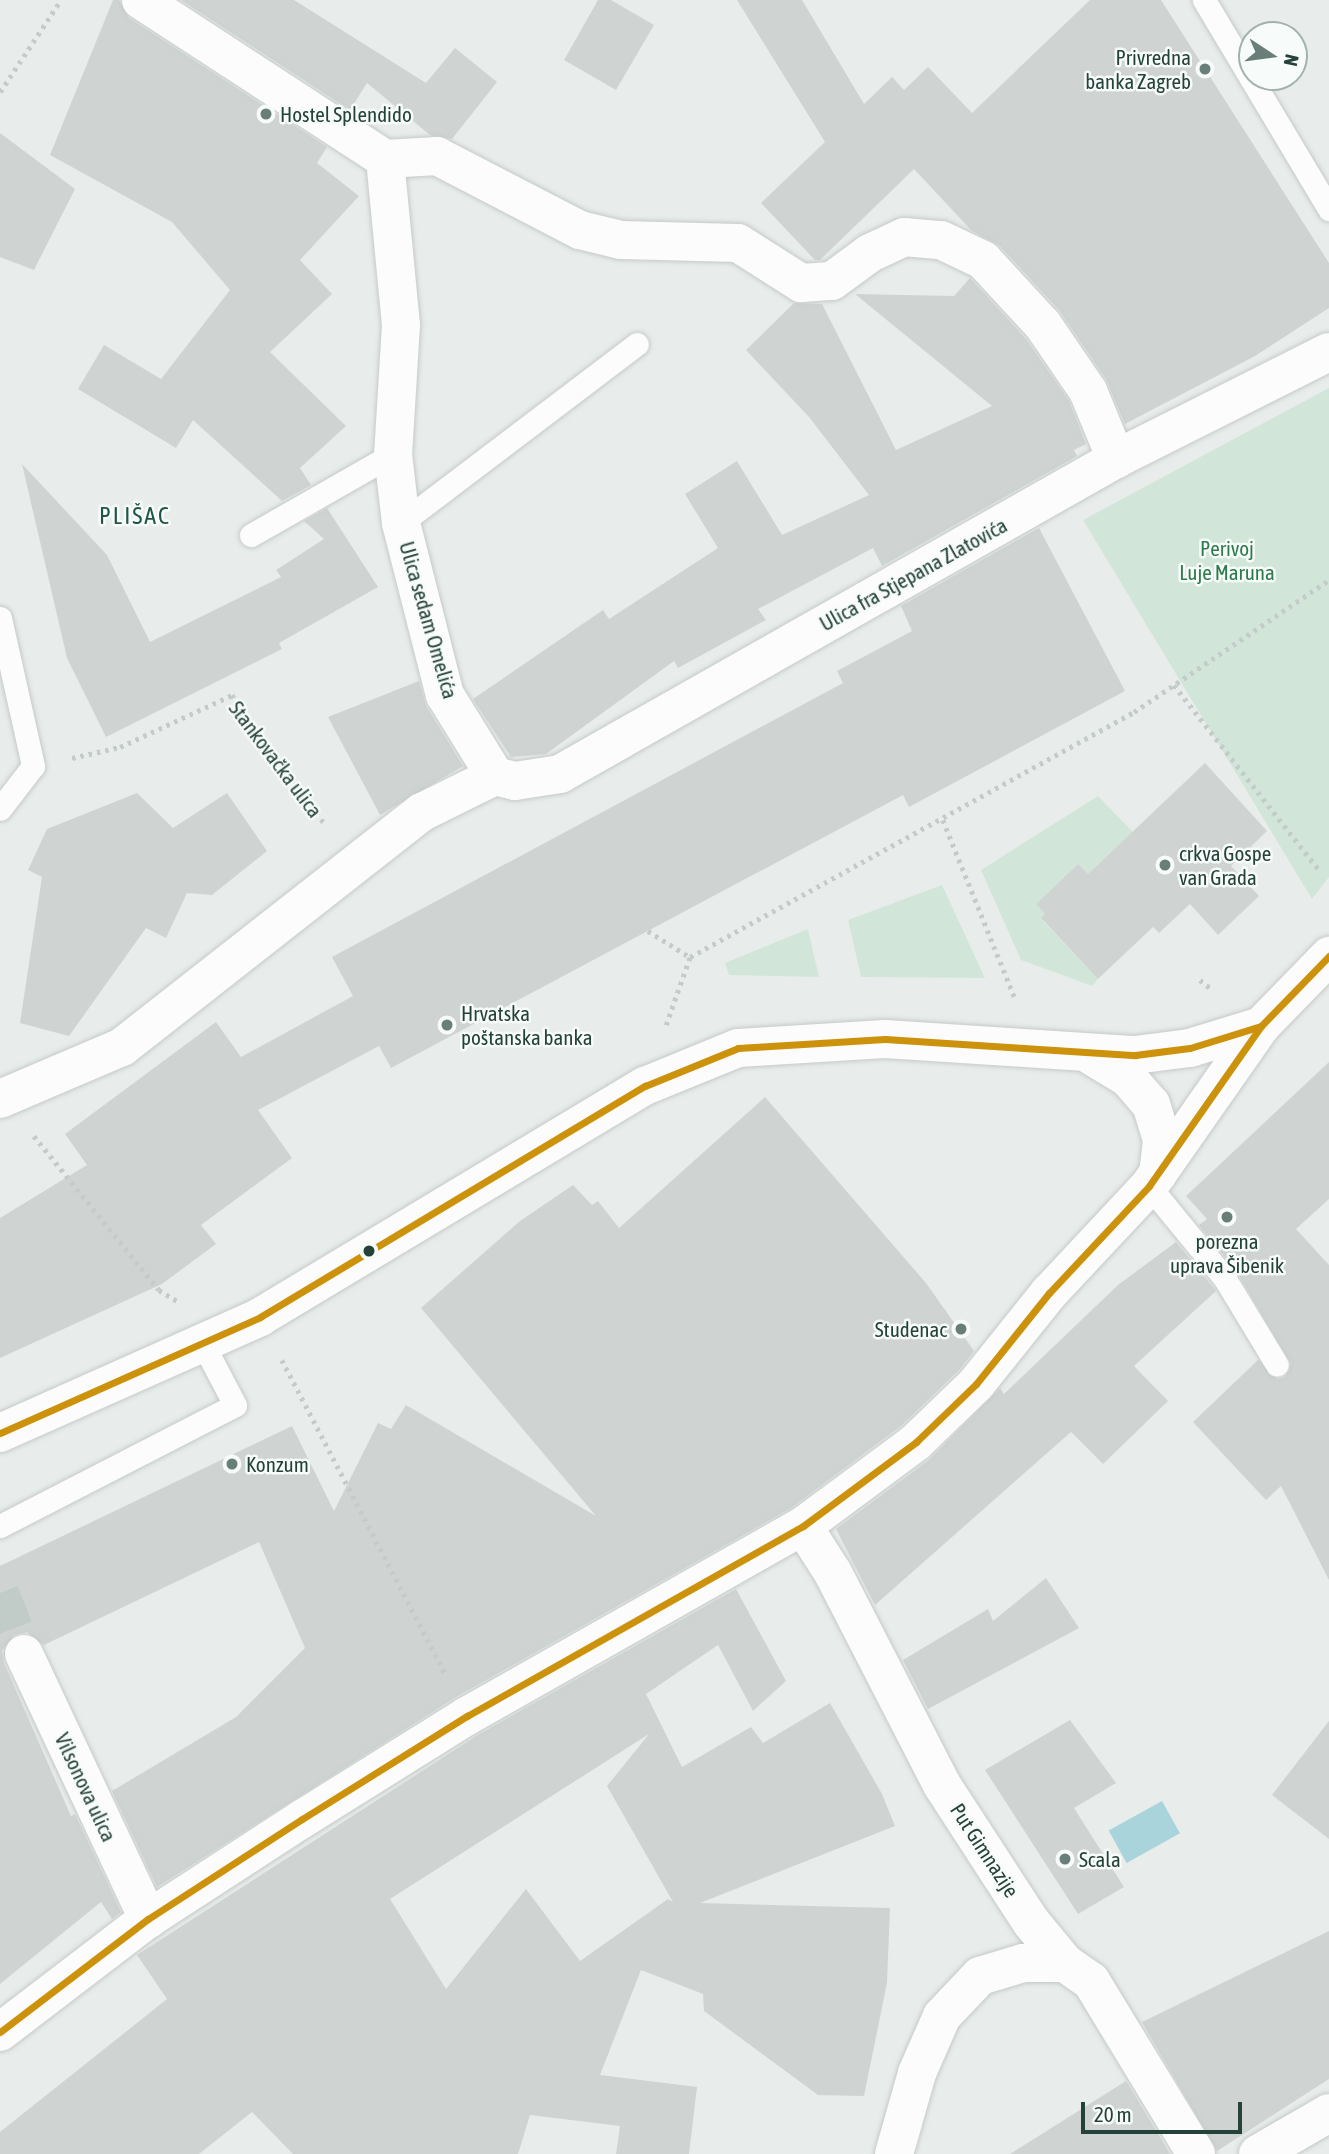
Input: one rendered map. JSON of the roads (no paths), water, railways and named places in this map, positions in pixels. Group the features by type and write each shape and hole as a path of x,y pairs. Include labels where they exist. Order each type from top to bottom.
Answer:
{"street":[{"path":"141,0 385,159 437,156 580,230 621,240 738,243 801,283 832,281 870,253 904,237 941,240 983,260 1043,325 1088,391 1116,459"},
{"name":"Ulica sedam Omelića","path":"385,159 401,325 393,454 401,523 446,695 495,776"},
{"name":"Ulica fra Stjepana Zlatovića","path":"495,776 515,781 560,774 1116,459 1329,352"},
{"path":"2,1099 122,1047 422,811 495,776"},
{"path":"0,2032 148,1919 467,1716 803,1526 916,1442 976,1384 1049,1293 1153,1180 1261,1026 1329,956"},
{"path":"0,1433 260,1317 645,1086 738,1048 884,1039 1135,1055 1191,1048 1261,1026"},
{"path":"1082,1051 1128,1078 1151,1104 1162,1141 1153,1180"},
{"name":"Put Gimnazije","path":"803,1526 833,1573 942,1785 1031,1922 1065,1964 1091,1981 1196,2154"},
{"name":"Vilsonova ulica","path":"24,1654 148,1919"},
{"path":"894,2154 917,2073 942,2016 980,1976 1023,1963 1065,1964"},
{"path":"1258,2154 1329,2113"}],"lane":[{"path":"1204,0 1329,209"},
{"path":"401,523 637,344"},
{"path":"251,535 393,454"},
{"path":"0,618 33,766 0,809"},
{"path":"1153,1180 1225,1279 1277,1365"},
{"path":"0,1526 235,1405 203,1344"}],"water":[{"path":"1162,1801 1180,1833 1127,1863 1109,1831"}],"tunnel":[{"path":"0,1593 24,1654"}],"place":[{"name":"Privredna banka Zagreb","path":"1205,69"},
{"name":"Hostel Splendido","path":"266,114"},
{"name":"crkva Gospe van Grada","path":"1165,865"},
{"name":"Hrvatska poštanska banka","path":"447,1025"},
{"name":"porezna uprava Šibenik","path":"1227,1217"},
{"name":"Studenac","path":"961,1329"},
{"name":"Konzum","path":"232,1464"},
{"name":"Scala","path":"1065,1859"}],"district":[{"name":"PLIŠAC","path":"135,516"}],"park label":[{"name":"Perivoj Luje Maruna","path":"1227,560"}]}
